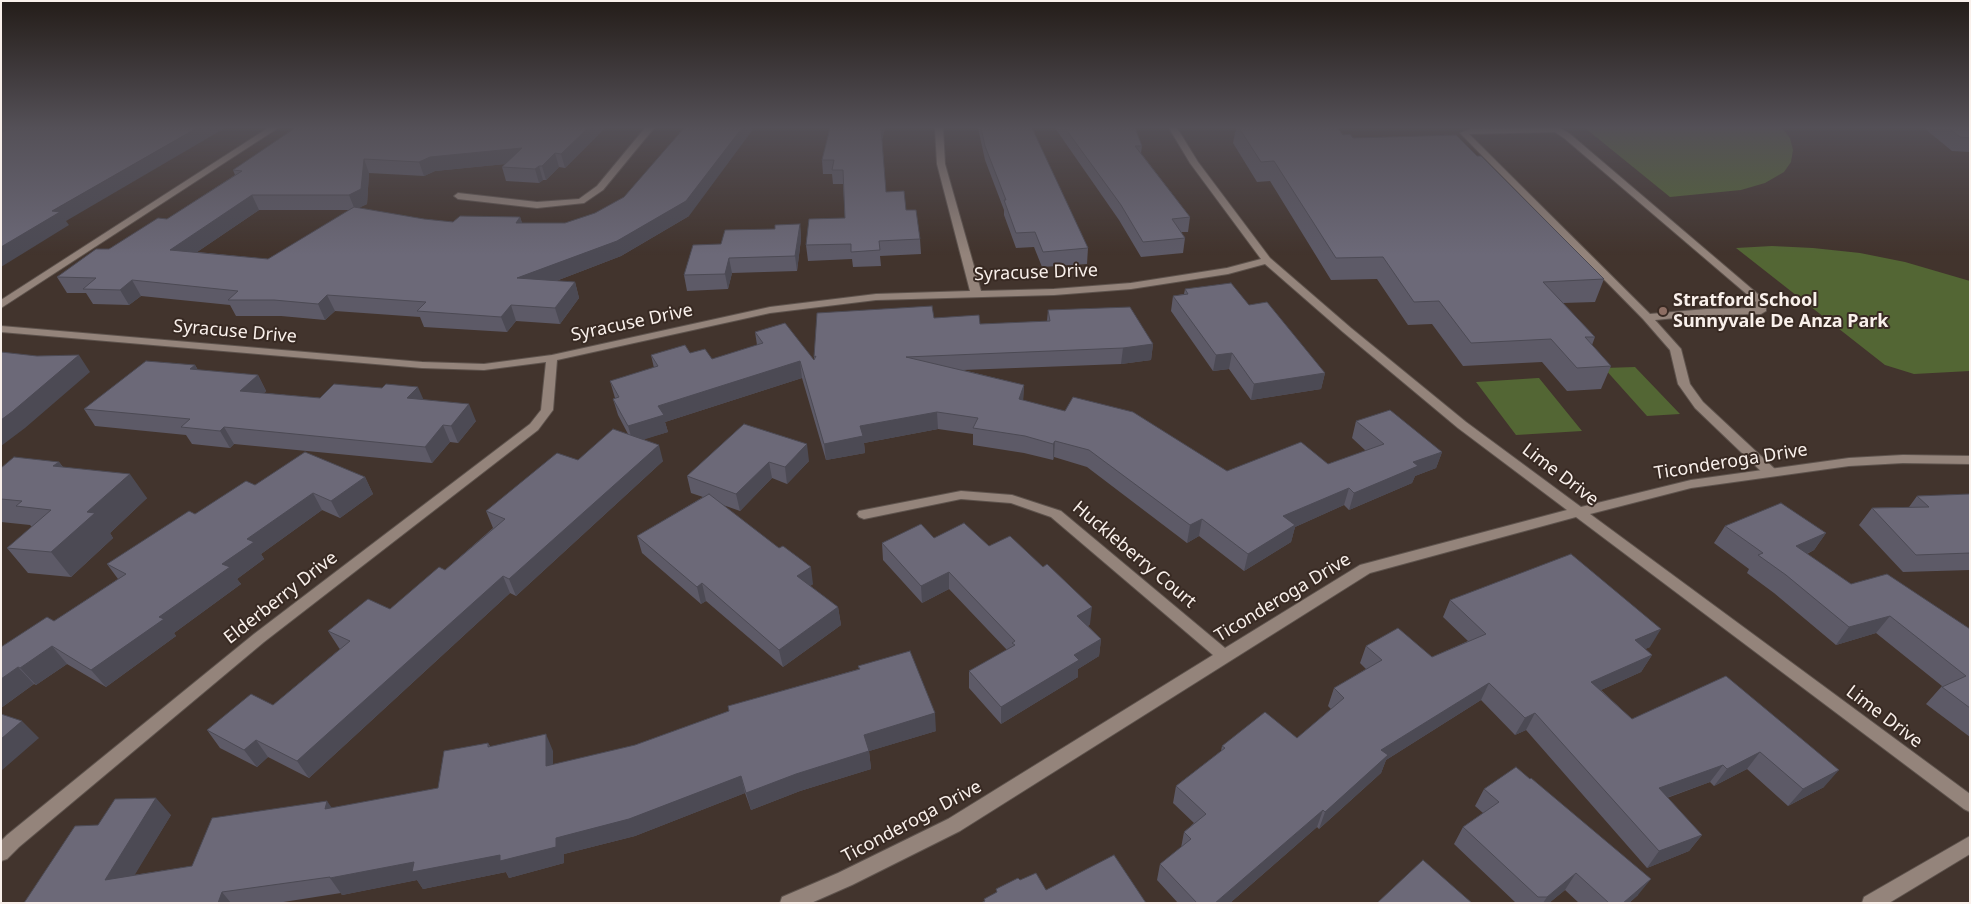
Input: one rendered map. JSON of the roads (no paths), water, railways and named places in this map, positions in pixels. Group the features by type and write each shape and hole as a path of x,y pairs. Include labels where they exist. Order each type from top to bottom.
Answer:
{"street":[{"path":"1,305 209,170"},
{"path":"458,196 537,205 581,201 600,188 615,170"},
{"path":"942,170 976,293"},
{"name":"Lime Drive","path":"1199,170 1267,260 1347,330 1462,425 1970,804"},
{"path":"1501,170 1676,349 1684,384 1700,405 1771,473"},
{"path":"1607,170 1761,301 1761,311 1706,312 1647,318"},
{"name":"Syracuse Drive","path":"1,329 422,366 484,367 552,358 770,310 876,297 1054,292 1131,286 1228,271 1267,260"},
{"name":"Elderberry Drive","path":"1,853 12,841 259,638 534,427 547,410 552,358"},
{"name":"Ticonderoga Drive","path":"789,903 845,879 954,825 1365,569 1691,484 1849,462 1903,459 1970,460"},
{"name":"Huckleberry Court","path":"864,514 961,495 1012,499 1056,514 1224,656"},
{"path":"1871,903 1970,844"}],"place":[{"name":"Stratford School Sunnyvale De Anza Park","path":"1663,311"}]}
